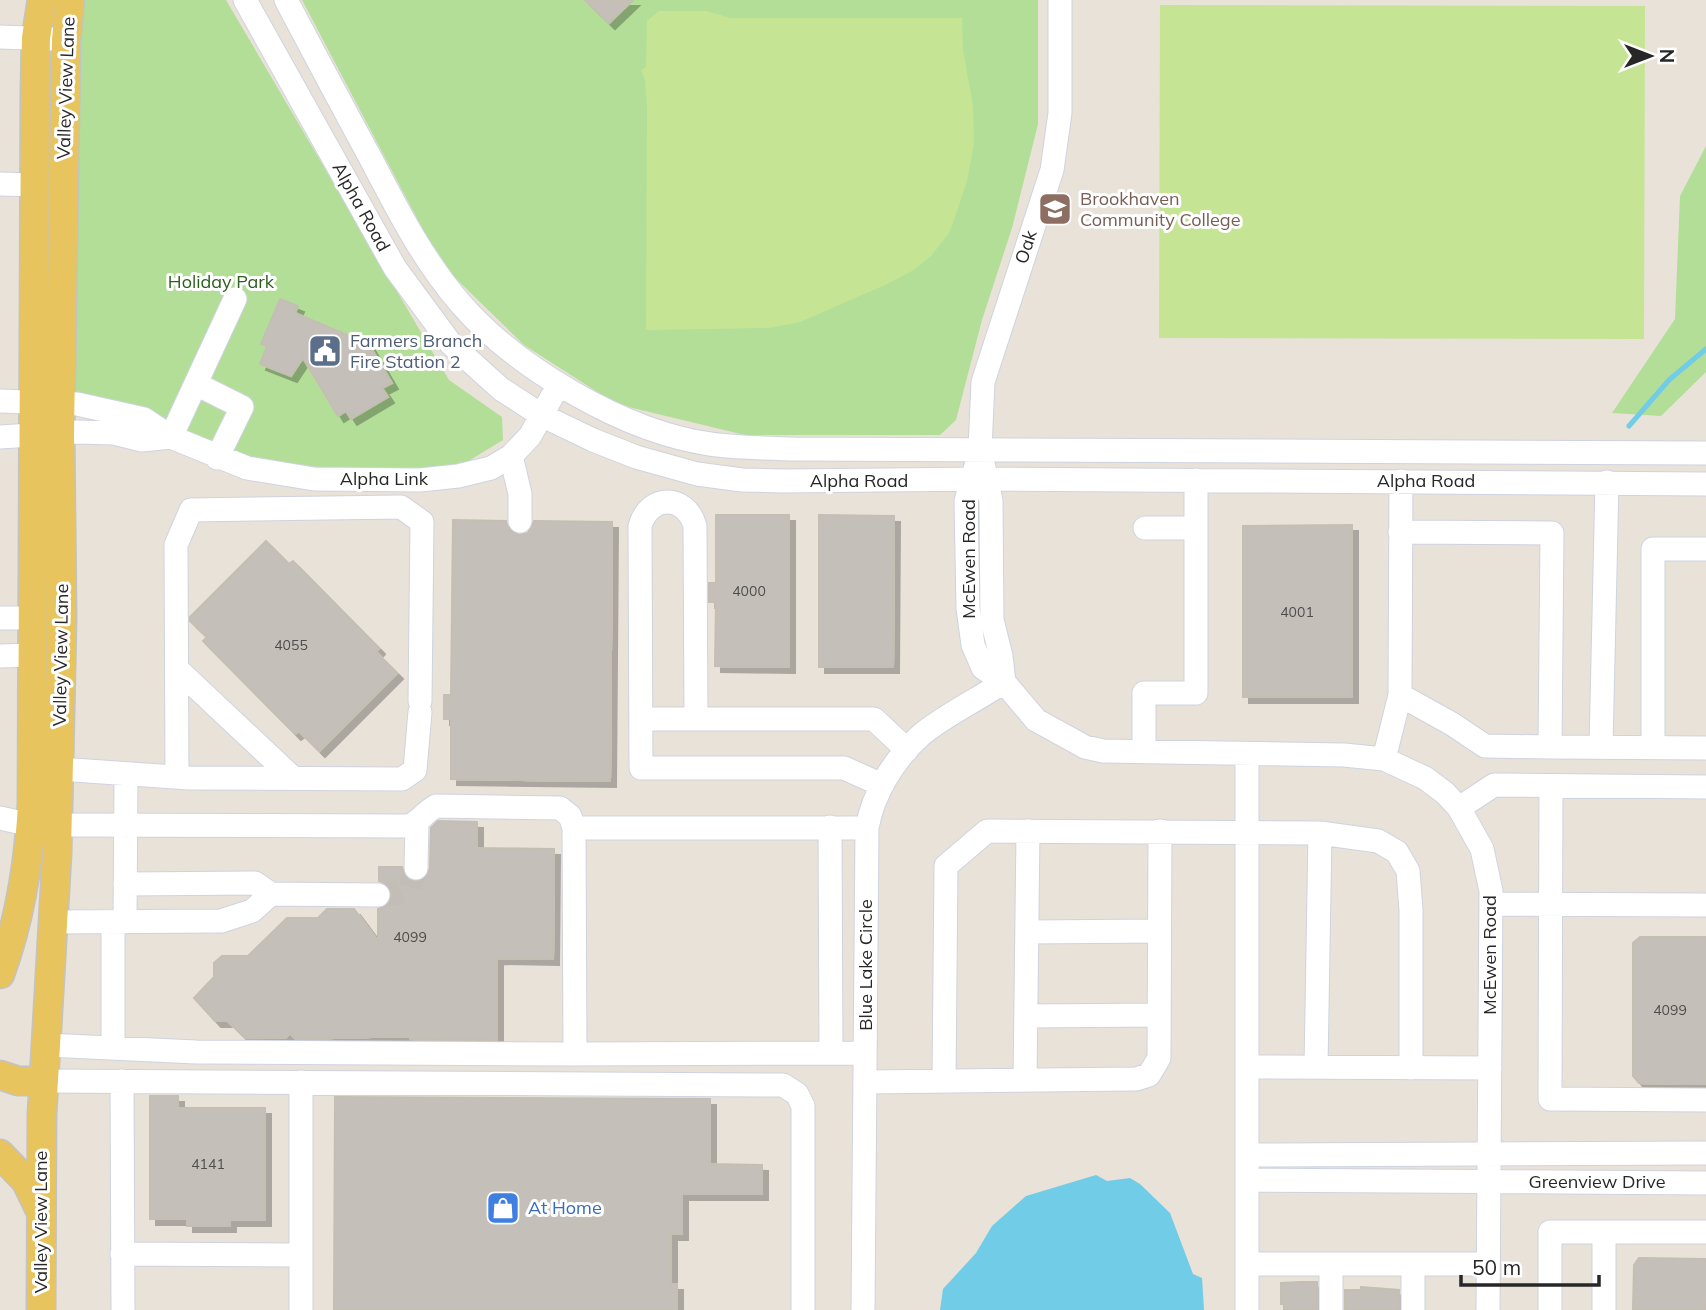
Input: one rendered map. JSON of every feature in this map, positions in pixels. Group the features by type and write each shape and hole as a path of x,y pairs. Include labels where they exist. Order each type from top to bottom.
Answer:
{"main road":[{"name":"Valley View Lane","path":"42,0 36,38 34,185 47,403"},
{"name":"Valley View Lane","path":"41,1310 44,1081 54,922 44,825 32,655 32,618 47,433 70,0"},
{"name":"Valley View Lane","path":"0,974 59,769 62,618 47,433"},
{"path":"0,1075 18,1081 44,1081"},
{"path":"0,1154 26,1181 41,1212"}],"street":[{"name":"Alpha Road","path":"245,0 395,268 451,344 501,389 541,415 593,440 673,468 742,480 1706,484"},
{"name":"Alpha Road","path":"286,0 403,219 439,276 484,329 517,357 559,384 628,420 673,436 709,444 750,448 1706,453"},
{"name":"Oak","path":"980,449 983,382 1052,170 1060,113 1060,0"},
{"path":"0,37 66,40"},
{"path":"0,184 34,185"},
{"path":"172,437 235,299"},
{"path":"196,384 242,407 217,458"},
{"name":"Alpha Link","path":"0,401 77,404 144,419 172,437 217,458 247,468 314,479 419,481 491,468 511,456 530,436 559,384"},
{"name":"Alpha Link","path":"0,438 47,433 114,433 142,440 172,437"},
{"name":"McEwen Road","path":"980,449 979,479 991,501 992,620 1004,682 1036,720 1060,736 1085,747 1103,751 1344,755 1384,759 1425,778 1459,808 1482,849 1491,891 1488,1310"},
{"path":"511,456 520,494 520,521"},
{"path":"667,502 673,468"},
{"path":"313,508 314,479"},
{"path":"1144,751 1144,693 1196,693 1196,480"},
{"path":"1384,759 1400,695 1401,481"},
{"path":"1601,747 1607,482"},
{"path":"696,719 695,526 687,510 667,502 654,505 648,510 640,526 641,768 844,768 882,785"},
{"path":"59,769 177,777 402,779 415,770 420,706 422,522 401,507 191,510 176,545 177,777"},
{"path":"1144,528 1196,528"},
{"path":"1400,532 1552,533 1550,747"},
{"path":"1653,747 1653,549 1706,549"},
{"path":"0,618 32,618"},
{"path":"0,656 32,655"},
{"path":"177,669 293,778"},
{"name":"Blue Lake Circle","path":"863,1310 867,828 871,805 882,785 921,734 1004,682"},
{"path":"1400,695 1485,746 1706,748"},
{"path":"641,719 874,719 907,750"},
{"path":"1247,754 1247,1310"},
{"path":"113,1048 119,922 125,884 126,775"},
{"path":"1459,808 1494,785 1706,787"},
{"path":"1551,786 1550,1099 1706,1100"},
{"path":"0,818 44,825 410,826 426,811 436,806 560,808 570,816 575,828 575,1054"},
{"path":"416,868 417,822"},
{"path":"830,827 831,1053"},
{"path":"575,828 867,828"},
{"path":"944,1081 946,866 987,831 1320,832 1378,841 1397,852 1408,871 1411,910 1411,1068"},
{"path":"1025,1080 1028,831"},
{"path":"865,1082 1136,1079 1150,1075 1159,1058 1160,831"},
{"path":"1316,1067 1320,832"},
{"path":"125,884 256,883 271,894 374,895"},
{"path":"54,922 221,921 252,911 271,894"},
{"path":"1491,904 1706,905"},
{"path":"1027,932 1159,931"},
{"path":"1026,1016 1159,1015"},
{"path":"46,1045 196,1052 865,1053"},
{"path":"1247,1067 1490,1068"},
{"path":"44,1081 790,1087 803,1106 803,1310"},
{"path":"122,1081 123,1310"},
{"path":"301,1082 301,1310"},
{"name":"Greenview Drive","path":"1247,1154 1706,1153"},
{"path":"1354,1154 1354,1180"},
{"name":"Greenview Drive","path":"1247,1180 1706,1183"},
{"path":"1550,1310 1550,1232 1706,1232"},
{"path":"1604,1232 1604,1310"},
{"path":"122,1254 301,1255"},
{"path":"1247,1264 1488,1264"},
{"path":"1331,1264 1331,1310"},
{"path":"1413,1264 1413,1310"}],"green space":[{"name":"Holiday Park","path":"82,0 226,0 449,380 502,417 503,440 457,468 353,471 241,458 146,409 73,397 79,14"},
{"path":"302,0 1038,0 1038,124 1012,228 982,320 956,420 940,435 745,435 616,404 524,345 441,264"},
{"path":"1160,5 1645,6 1644,339 1159,338"},
{"path":"659,11 706,11 730,18 962,18 963,50 973,106 974,144 967,181 954,220 949,233 931,256 914,270 885,285 800,322 769,328 646,330 647,108 645,80 641,70 646,67 647,21"},
{"path":"1706,146 1706,372 1661,416 1612,413 1675,319 1680,196"}],"water":[{"path":"1096,1175 1107,1181 1130,1178 1170,1213 1193,1274 1202,1278 1204,1310 940,1310 943,1289 976,1253 992,1226 1026,1196"}],"building":[{"path":"585,0 633,0 609,23"},
{"path":"280,299 298,306 295,313 352,337 358,346 367,341 392,383 382,388 388,397 351,419 346,411 338,416 303,358 291,376 260,364 267,346 261,344"},
{"path":"716,515 789,515 789,667 715,666 716,602 709,602 709,583 716,583"},
{"path":"819,515 894,516 893,667 819,667"},
{"path":"453,520 506,521 508,529 519,535 528,533 534,521 612,522 610,781 451,779 451,719 444,719 444,695 451,695"},
{"path":"1352,525 1352,697 1243,697 1243,526"},
{"path":"266,541 289,564 293,561 379,648 376,652 397,673 319,751 299,731 295,734 203,641 207,637 190,621 190,617"},
{"path":"438,821 477,822 477,848 554,849 553,959 497,958 497,1040 410,1039 410,1036 296,1039 290,1033 285,1038 245,1038 228,1021 215,1021 194,998 214,977 214,963 222,956 248,956 287,918 318,918 327,909 354,909 378,941 378,909 390,903 392,894 386,883 379,881 379,867 402,867 409,880 423,880 430,868 431,828"},
{"path":"1640,937 1706,937 1706,1084 1639,1083 1633,1076 1633,943"},
{"path":"150,1096 178,1096 178,1108 265,1108 265,1220 230,1220 230,1226 187,1226 187,1219 150,1219"},
{"name":"At Home","path":"335,1097 710,1099 710,1164 762,1165 762,1194 682,1194 682,1234 671,1234 671,1284 677,1284 677,1310 334,1310"},
{"path":"1639,1258 1706,1259 1706,1310 1633,1310 1634,1265"},
{"path":"1317,1282 1317,1310 1284,1310 1284,1304 1281,1304 1281,1283"},
{"path":"1361,1287 1399,1290 1399,1310 1345,1310 1345,1290 1361,1290"}],"waterway":[{"path":"1629,426 1669,380 1706,349"}],"tunnel":[{"path":"378,895 395,894 410,887 416,868"}],"place":[{"name":"Brookhaven Community College","path":"1055,209"},
{"name":"Farmers Branch Fire Station 2","path":"325,351"},
{"name":"At Home","path":"503,1208"}]}
